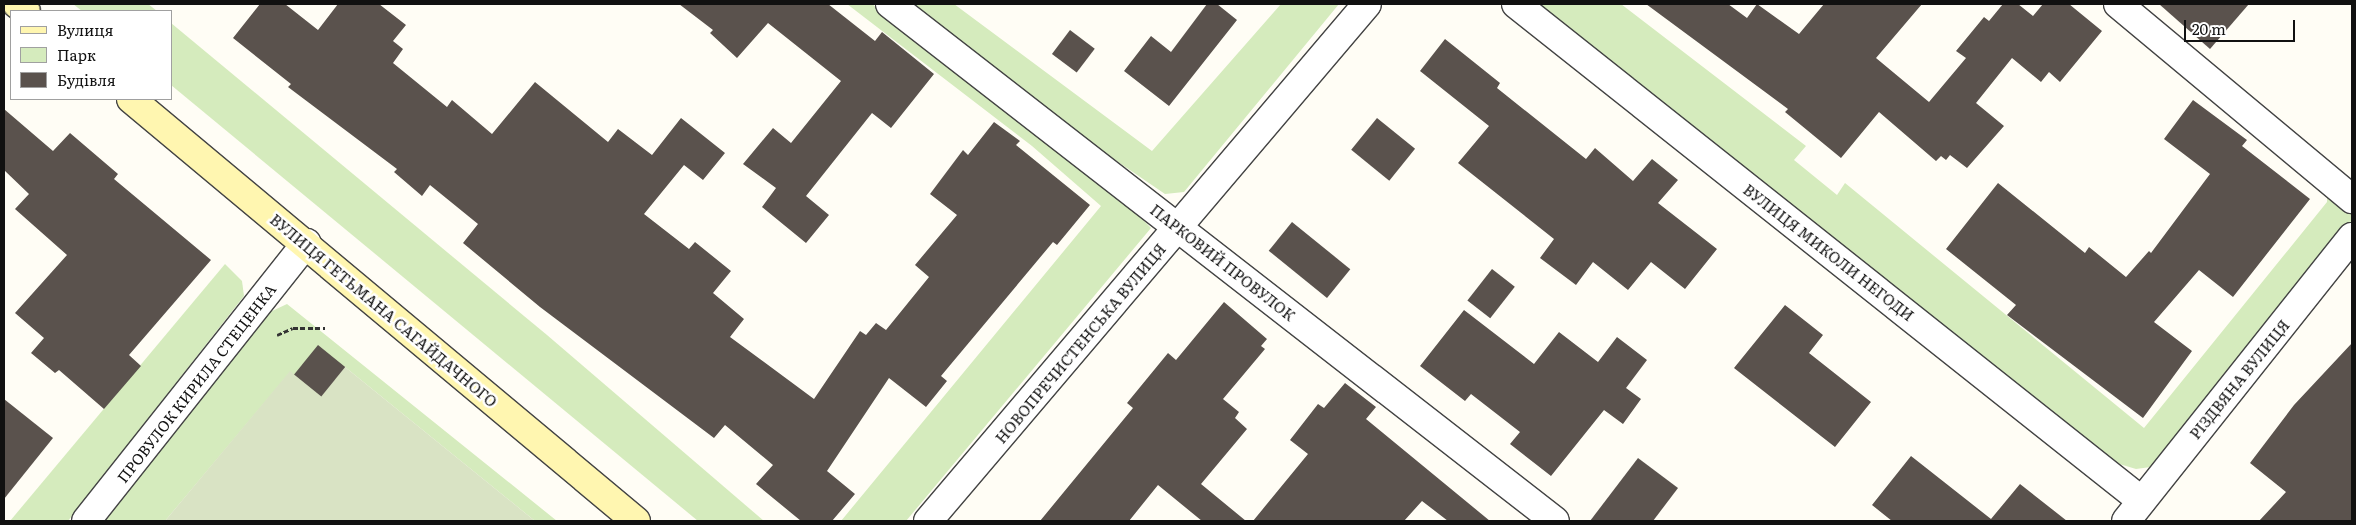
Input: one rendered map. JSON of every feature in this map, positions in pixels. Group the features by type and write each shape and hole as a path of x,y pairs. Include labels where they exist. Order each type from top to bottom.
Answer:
{"main road":[{"name":"ВУЛИЦЯ ГЕТЬМАНА САГАЙДАЧНОГО","path":"132,100 306,243 636,521"}],"street":[{"name":"ПАРКОВИЙ ПРОВУЛОК","path":"890,4 1555,521"},
{"name":"НОВОПРЕЧИСТЕНСЬКА ВУЛИЦЯ","path":"928,521 1367,4"},
{"name":"ВУЛИЦЯ МИКОЛИ НЕГОДИ","path":"1516,4 2134,511"},
{"path":"2118,4 2352,199"},
{"name":"РІЗДВЯНА ВУЛИЦЯ","path":"2134,511 2352,237"},
{"name":"ПРОВУЛОК КИРИЛА СТЕЦЕНКА","path":"86,521 306,243"}],"green space":[{"path":"73,4 148,4 156,10 81,10"},
{"path":"847,4 872,4 1114,190 1151,228 906,521 841,521 1101,206 1032,146"},
{"path":"910,4 954,4 1152,151 1281,4 1339,4 1184,192 1165,194 1083,138"},
{"path":"1538,4 1621,4 1806,146 1794,160 1837,195 1845,183 2144,428 2327,202 2327,192 2351,210 2352,220 2158,466 2136,469 2116,463"},
{"path":"172,24 547,335 764,521 698,521 172,86"},
{"path":"225,264 242,281 244,296 68,521 10,521"},
{"path":"287,304 557,521 535,521 345,367 321,396 290,372 165,521 103,521 270,312"},
{"path":"345,367 535,521 165,521 290,371 321,396"}],"building":[{"path":"260,4 285,4 318,30 338,4 379,4 406,25 393,41 403,49 393,63 447,107 452,100 492,134 535,82 608,142 618,129 652,155 681,118 725,153 703,180 684,165 644,214 689,249 695,242 731,271 713,293 744,319 730,337 814,399 860,331 866,335 876,323 886,330 929,277 915,265 957,215 930,194 963,150 968,155 994,122 1020,141 1016,145 1090,205 1057,245 1053,242 941,376 947,381 926,407 889,378 827,471 855,494 832,521 801,521 756,484 773,465 725,425 714,438 540,307 463,243 478,224 430,185 422,196 394,172 397,169 288,87 291,84 233,38"},
{"path":"679,4 828,4 875,41 882,32 934,74 891,128 872,113 806,196 829,215 806,243 762,207 776,188 743,164 773,128 791,143 841,81 768,23 737,58 710,33 713,30"},
{"path":"1207,4 1217,4 1237,20 1169,106 1124,71 1151,36 1171,52"},
{"path":"1646,4 1728,4 1747,18 1757,4 1799,34 1824,4 1922,4 1876,58 1929,102 1966,58 1956,51 1984,17 1989,21 2003,4 2018,4 2033,16 2043,4 2069,4 2102,31 2060,82 2049,72 2041,82 2012,58 1976,103 2004,126 1967,168 1950,155 1946,160 1941,156 1936,161 1879,112 1841,158 1785,112 1788,109"},
{"path":"2159,4 2249,4 2210,49"},
{"path":"1070,30 1095,49 1077,73 1052,54"},
{"path":"1445,39 1500,83 1497,88 1586,159 1595,148 1633,181 1652,159 1678,180 1658,203 1717,249 1685,289 1651,262 1628,290 1593,262 1576,285 1540,258 1554,239 1458,163 1489,126 1420,71"},
{"path":"2193,100 2247,140 2242,146 2310,199 2233,297 2199,270 2154,322 2192,351 2143,418 2007,315 2016,305 1946,249 1998,183 2085,253 2089,247 2126,277 2149,251 2151,253 2210,174 2164,139"},
{"path":"4,109 53,151 70,133 118,174 114,179 211,260 129,355 141,366 104,409 59,370 55,373 31,353 44,338 15,313 67,255 15,209 29,194 4,170"},
{"path":"1377,118 1415,149 1389,181 1351,150"},
{"path":"1292,222 1350,269 1327,298 1269,251"},
{"path":"1492,269 1515,287 1490,318 1467,301"},
{"path":"1224,302 1267,339 1261,346 1265,349 1223,399 1239,412 1235,418 1247,429 1201,484 1246,521 1202,521 1158,485 1129,521 1040,521 1133,408 1127,403 1168,353 1176,360"},
{"path":"1785,305 1823,335 1809,353 1871,402 1835,447 1734,368"},
{"path":"1464,310 1534,364 1559,332 1598,362 1617,337 1647,360 1626,388 1641,399 1623,424 1604,410 1551,476 1510,444 1520,432 1471,394 1465,401 1420,366"},
{"path":"2352,343 2352,521 2259,521 2286,492 2250,463 2294,405"},
{"path":"318,345 345,367 321,397 294,375"},
{"path":"1345,383 1376,407 1366,419 1490,521 1448,521 1422,501 1404,521 1253,521 1308,454 1290,440 1318,404 1324,408"},
{"path":"4,399 53,438 4,499"},
{"path":"1911,456 1991,519 2020,484 2067,521 1892,521 1872,505"},
{"path":"1638,458 1678,488 1653,521 1590,521"}]}
